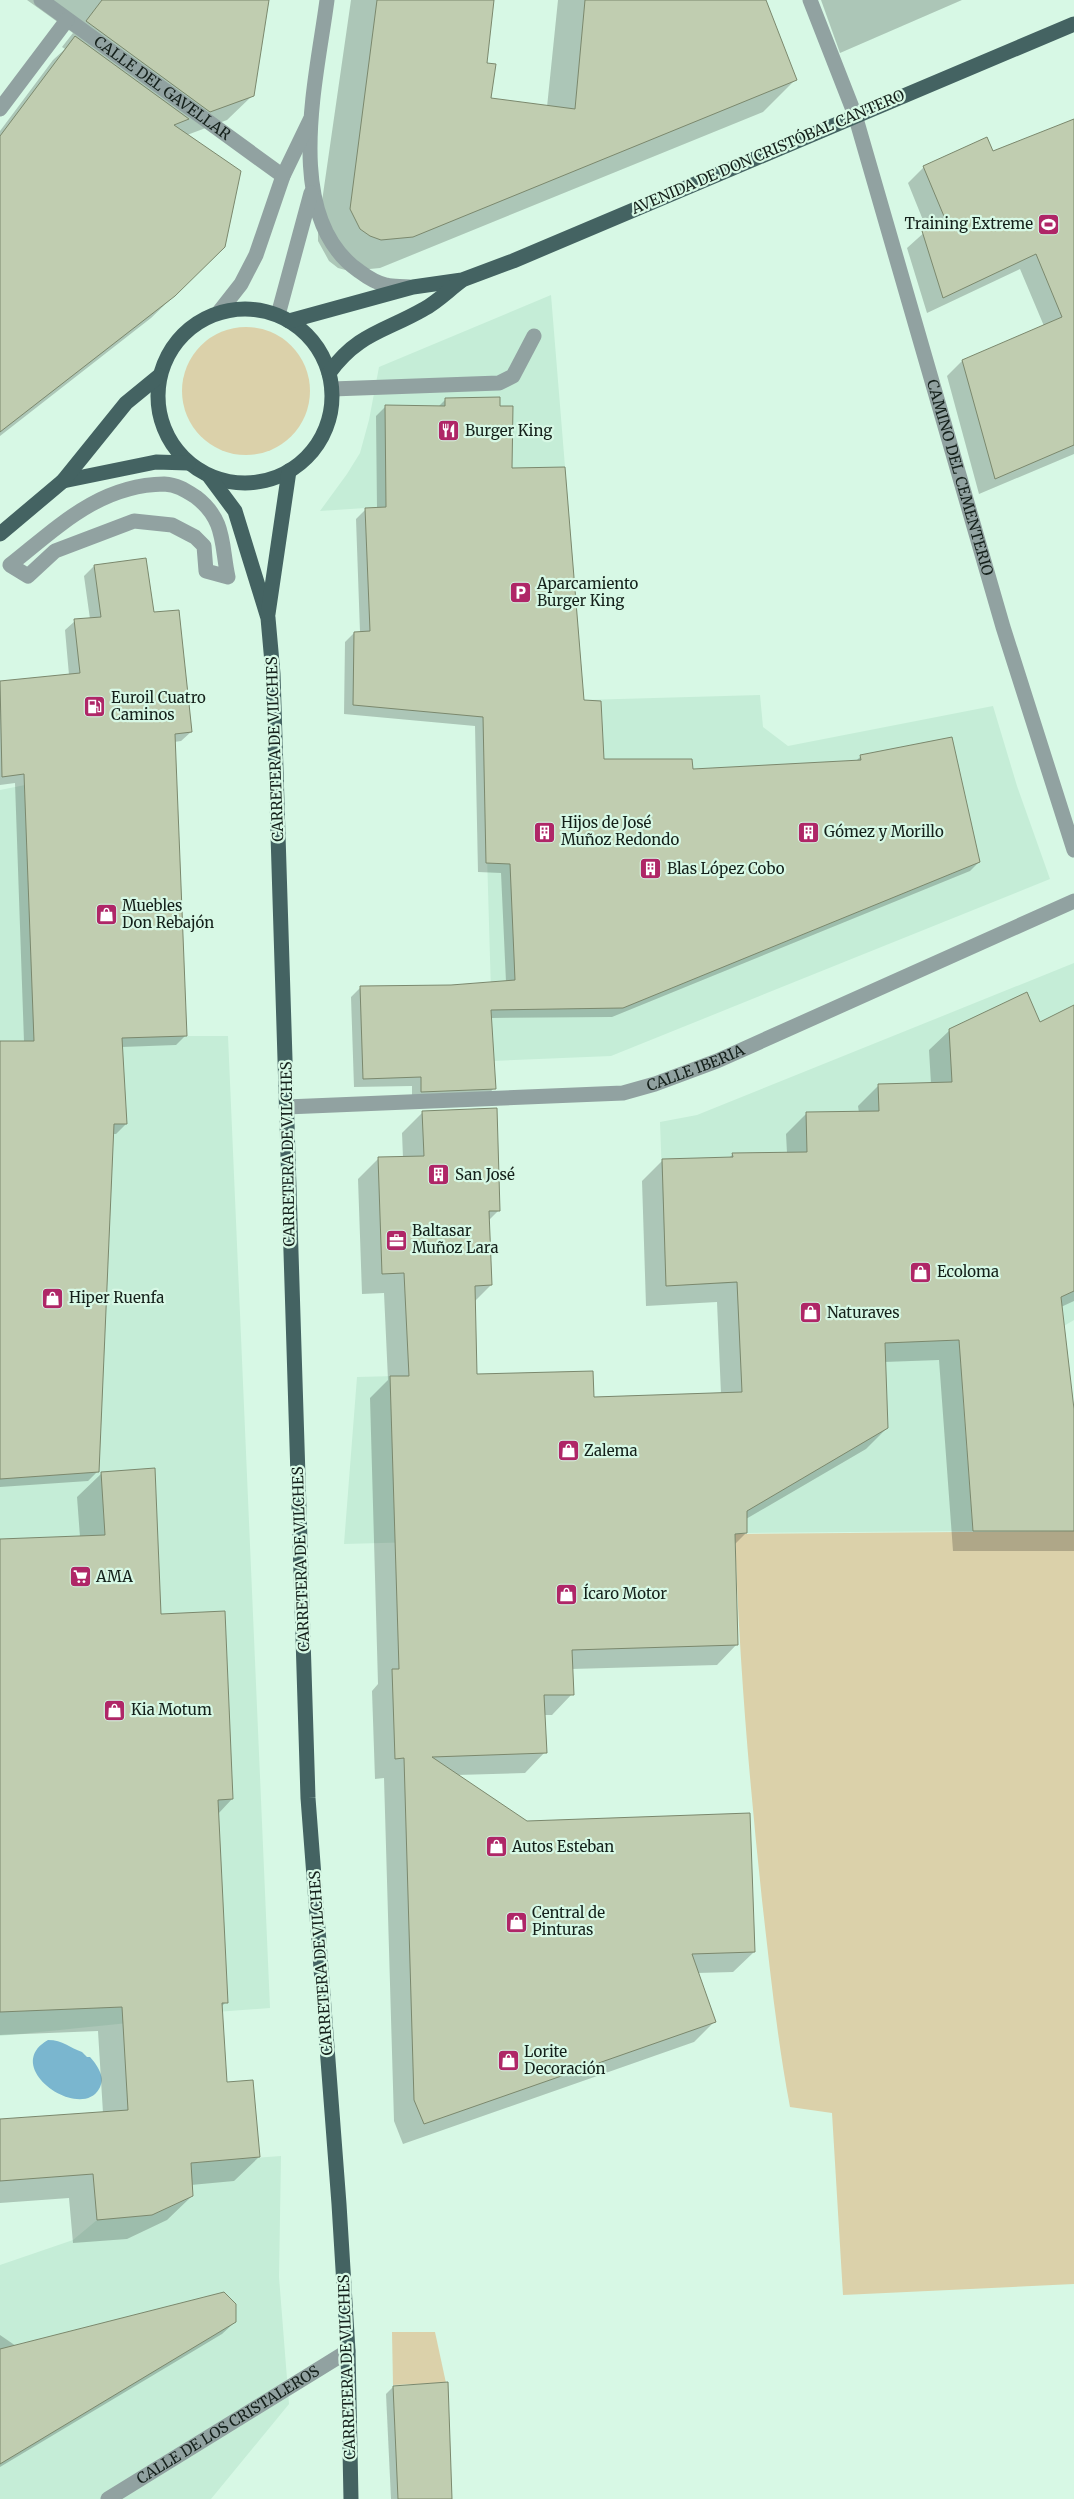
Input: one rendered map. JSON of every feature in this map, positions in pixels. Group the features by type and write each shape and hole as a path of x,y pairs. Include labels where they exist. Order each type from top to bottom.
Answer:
{"main road":[{"name":"AVENIDA DE DON CRISTÓBAL CANTERO","path":"284,318 413,287 462,280 522,257 855,114 1074,24"},
{"name":"AVENIDA DE DON CRISTÓBAL CANTERO","path":"329,373 342,355 358,341 426,309 462,280"},
{"path":"255,309 284,318 303,330 314,343 329,373 332,389 330,413 322,436 308,456 289,471 272,479 252,483 228,482 209,476 188,463 174,448 161,421 157,406 159,376 168,352 196,322 219,312 255,309"},
{"path":"0,534 63,481 126,403 159,376"},
{"path":"63,481 156,462 188,463"},
{"name":"CARRETERA DE VILCHES","path":"268,618 289,471"},
{"name":"CARRETERA DE VILCHES","path":"209,476 235,511 268,618 273,674 308,1798 339,2204 348,2351 351,2499"}],"street":[{"name":"CALLE DEL GAVELLAR","path":"41,0 283,176"},
{"path":"328,0 311,116 312,190 318,215 337,251 349,264 367,277 386,285 413,287"},
{"name":"CAMINO DEL CEMENTERIO","path":"810,0 855,114 1000,618 1073,843"},
{"path":"0,109 67,20"},
{"path":"219,312 241,284 256,255 283,176 311,116"},
{"path":"284,318 312,190"},
{"path":"332,389 499,383 513,376 534,336"},
{"path":"164,484 184,488 211,511 221,531 228,577 206,571 204,546 195,537 172,525 134,521 55,551 28,576 10,565 87,505 126,490 164,484"},
{"name":"CALLE IBERIA","path":"286,1107 590,1095 623,1092 639,1088 717,1061 1074,901"},
{"name":"CALLE DE LOS CRISTALEROS","path":"108,2499 348,2351"}],"shaded area":[{"path":"551,295 584,700 760,695 763,727 788,746 993,706 1017,786 1050,879 611,1056 493,1061 483,717 466,715 441,503 320,511 360,453 369,420 379,367"},
{"path":"246,327 270,332 291,346 305,367 310,391 305,415 291,436 270,450 246,455 222,450 201,436 187,415 182,391 187,367 201,346 222,332"},
{"path":"25,785 187,1036 228,1036 270,2008 149,2017 148,2021 0,2036 0,790"},
{"path":"1074,963 1074,1320 962,1386 973,1531 747,1533 344,1544 357,1377 593,1371 594,1397 742,1392 737,1283 666,1286 660,1122 697,1115"},
{"path":"1074,1531 1074,2284 843,2295 832,2113 790,2107 785,2081 762,1900 749,1763 739,1626 735,1534"},
{"path":"281,2156 279,2277 289,2404 211,2499 0,2499 0,2265 73,2240 97,2220 152,2215 193,2197 191,2163"},
{"path":"392,2332 435,2332 446,2383 393,2385"}],"water":[{"path":"48,2040 62,2043 90,2057 100,2072 102,2081 99,2089 89,2097 76,2099 62,2095 48,2087 38,2076 33,2064 36,2051"}],"building":[{"path":"102,0 269,0 254,96 210,112 86,21"},
{"path":"377,0 494,0 487,63 496,64 491,98 575,109 585,0 766,0 797,80 413,237 381,240 370,236 360,229 350,209"},
{"path":"75,36 189,119 174,125 241,171 225,247 175,296 0,432 0,136"},
{"path":"1074,119 1074,445 995,479 962,360 1062,317 1036,254 943,298 922,231 946,221 923,166 987,137 993,151"},
{"path":"500,397 500,406 513,406 512,468 565,467 584,700 601,701 604,759 692,759 693,769 861,760 860,755 952,737 980,862 623,1008 491,1010 496,1089 421,1092 421,1077 363,1079 360,986 451,985 515,980 510,864 486,863 483,717 353,705 354,632 370,631 365,508 386,507 385,405 445,406 445,398"},
{"path":"146,558 154,612 179,610 192,732 175,734 187,1036 122,1038 127,1124 114,1124 99,1472 0,1479 0,1041 34,1041 24,774 2,777 0,681 80,673 74,619 101,617 94,565"},
{"path":"1027,992 1040,1022 1074,1005 1074,1291 1061,1297 1074,1409 1074,1531 973,1531 959,1340 885,1343 888,1428 747,1511 747,1533 735,1534 738,1645 572,1650 574,1695 544,1695 547,1753 432,1757 527,1821 750,1813 755,1952 692,1954 716,2022 424,2124 414,2100 404,1758 395,1759 392,1669 399,1669 390,1376 409,1376 404,1273 382,1274 378,1157 424,1156 422,1111 497,1108 500,1211 489,1211 492,1285 475,1286 477,1374 593,1371 594,1397 742,1392 737,1282 666,1286 662,1159 733,1157 732,1153 807,1152 806,1112 879,1111 878,1084 952,1082 949,1029"},
{"path":"155,1468 161,1614 225,1611 233,1799 218,1800 228,2003 222,2003 227,2082 253,2080 260,2157 191,2163 193,2196 152,2215 97,2220 93,2174 0,2181 0,2119 128,2110 122,2007 0,2012 0,1539 105,1535 101,1472"},
{"path":"224,2292 236,2304 236,2322 0,2464 0,2349"},
{"path":"448,2382 452,2499 398,2499 393,2386"}],"place":[{"name":"Training Extreme","path":"1049,224"},
{"name":"Burger King","path":"449,431"},
{"name":"Aparcamiento Burger King","path":"521,593"},
{"name":"Euroil Cuatro Caminos","path":"95,707"},
{"name":"Hijos de José Muñoz Redondo","path":"545,832"},
{"name":"Gómez y Morillo","path":"808,832"},
{"name":"Blas López Cobo","path":"651,869"},
{"name":"Muebles Don Rebajón","path":"106,915"},
{"name":"San José","path":"439,1175"},
{"name":"Baltasar Muñoz Lara","path":"396,1240"},
{"name":"Ecoloma","path":"921,1272"},
{"name":"Hiper Ruenfa","path":"53,1298"},
{"name":"Naturaves","path":"811,1313"},
{"name":"Zalema","path":"568,1451"},
{"name":"AMA","path":"80,1577"},
{"name":"Ícaro Motor","path":"567,1594"},
{"name":"Kia Motum","path":"115,1710"},
{"name":"Autos Esteban","path":"496,1847"},
{"name":"Central de Pinturas","path":"516,1922"},
{"name":"Lorite Decoración","path":"508,2061"}]}
